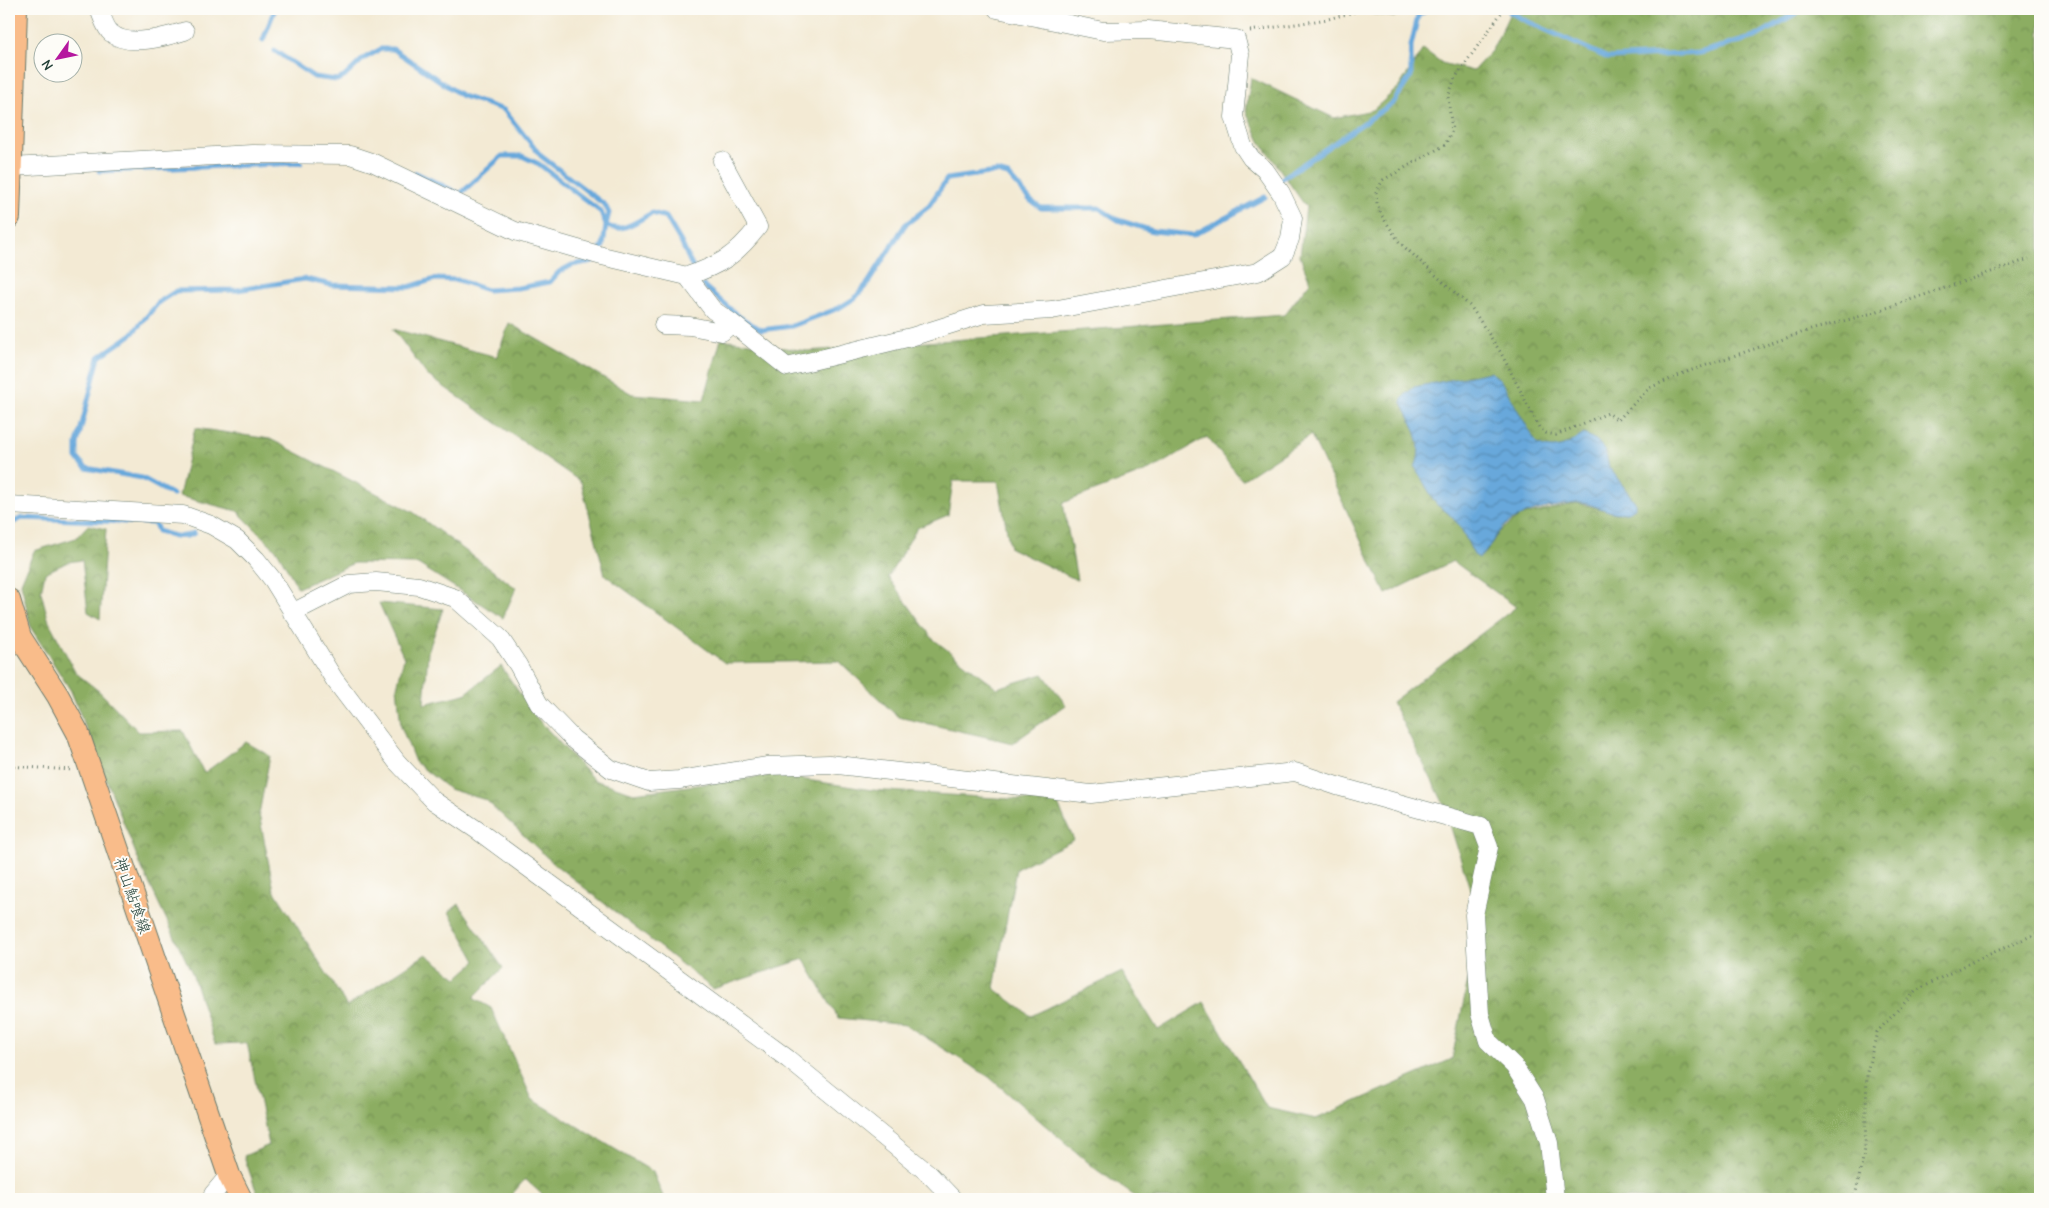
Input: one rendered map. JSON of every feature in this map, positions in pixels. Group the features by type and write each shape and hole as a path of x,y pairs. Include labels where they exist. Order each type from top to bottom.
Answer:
{"main road":[{"path":"9,217 16,9"},
{"name":"神山鮎喰線","path":"9,600 20,637 58,696 74,726 229,1175 241,1199"}],"street":[{"path":"99,9 109,32 123,40 164,38 185,30"},
{"path":"694,274 713,310 787,367 911,337 984,314 1052,310 1258,272 1283,256 1290,239 1293,218 1282,192 1264,170 1251,158 1243,146 1234,117 1240,54 1236,39 1148,30 1103,31 997,9"},
{"path":"12,167 252,154 350,155 374,163 514,231 597,255 694,274 713,267 743,247 758,227 722,161"},
{"path":"663,325 690,326 722,332 732,323"},
{"path":"9,505 183,515 211,525 237,540 273,580 334,678 397,762 434,801 788,1060 928,1173 953,1199"},
{"path":"292,613 349,584 376,582 419,586 455,598 500,638 518,665 539,704 573,739 612,769 649,782 679,780 768,766 829,764 1091,794 1295,772 1346,789 1481,826 1489,847 1474,915 1480,1014 1488,1041 1514,1066 1535,1099 1549,1143 1555,1199"},
{"path":"213,1199 213,1194 229,1175"}],"path":[{"path":"1236,39 1250,30 1328,19 1365,9"},
{"path":"1504,9 1455,78 1448,97 1452,131 1445,145 1383,180 1376,192 1382,216 1400,243 1471,307 1501,353 1539,426 1546,433 1556,435 1608,413 1618,420 1649,388 1689,371 1807,331 1869,314 2029,259"},
{"path":"9,766 90,771"},
{"path":"1851,1199 1856,1192 1865,1149 1867,1072 1877,1032 1916,991 1963,966 2040,932"}],"green space":[{"path":"1342,9 1405,9 1394,17"},
{"path":"1512,9 2040,9 2040,1199 1139,1199 1097,1170 989,1077 906,1025 838,1018 804,959 713,989 553,863 486,800 449,789 415,762 401,726 397,687 404,658 379,603 443,609 428,652 424,704 465,694 501,666 536,717 594,780 634,793 774,775 872,790 1057,802 1074,840 1016,869 994,988 1031,1016 1122,972 1158,1030 1204,1002 1267,1108 1316,1119 1452,1059 1480,921 1443,802 1392,702 1516,607 1453,561 1386,594 1311,435 1242,480 1207,437 1152,469 1063,503 1077,580 1010,548 998,481 953,481 948,515 917,528 888,577 933,639 997,688 1043,674 1066,705 1013,743 898,717 839,661 725,663 605,575 581,482 427,375 393,329 497,357 509,323 632,394 704,400 721,339 807,351 1284,315 1310,282 1300,256 1306,207 1260,141 1246,111 1251,78 1334,118 1373,110 1399,87 1423,49 1442,63 1473,71 1492,50","holes":["1401,401 1532,437 1538,444 1550,449 1564,446 1584,434 1605,450 1609,467 1635,502 1617,513 1578,503 1520,516 1498,533 1485,554 1474,555 1460,526 1436,504 1416,467 1419,449 1418,441 1413,425"]},
{"path":"195,428 270,439 413,512 516,588 503,618 418,564 354,563 298,588 278,552 237,511 179,496"},
{"path":"88,525 106,529 100,619 88,612 82,560 68,562 45,573 41,592 49,622 76,673 100,692 139,732 183,731 204,773 246,742 270,756 259,814 274,890 347,1006 426,954 457,978 476,961 449,912 459,904 503,968 473,998 491,1008 532,1099 653,1172 664,1199 547,1199 525,1179 508,1199 259,1199 244,1156 269,1145 247,1043 215,1044 192,973 140,864 71,691 31,628 21,583 34,551 76,538"}],"water":[{"path":"1490,372 1500,379 1537,444 1556,448 1584,434 1596,440 1605,450 1609,467 1635,502 1635,508 1628,512 1620,513 1583,503 1576,503 1534,511 1523,515 1505,526 1485,553 1479,558 1474,555 1460,526 1436,504 1415,467 1419,450 1418,441 1413,425 1401,401 1414,387"}],"waterway":[{"path":"263,40 275,9"},
{"path":"1281,179 1393,103 1411,76 1411,46 1418,16 1428,9"},
{"path":"1510,12 1608,58 1699,53 1755,37 1803,9"},
{"path":"275,51 314,77 337,80 344,77 363,59 381,49 393,49 462,96 504,110 541,156 605,205 609,213 606,225"},
{"path":"416,173 460,194 502,156 522,156 539,164 601,212 606,224"},
{"path":"99,171 301,163"},
{"path":"704,286 738,316 761,330 792,326 839,308 855,298 868,283 905,225 928,207 947,179 997,172 1008,175 1031,201 1041,208 1099,208 1118,220 1153,231 1193,235 1265,197"},
{"path":"599,251 603,246 606,225 612,228 623,227 635,223 652,213 666,217 681,242 694,270"},
{"path":"173,495 142,478 86,468 77,458 77,444 99,357 132,334 159,302 176,291 237,290 305,279 332,285 409,287 435,279 458,280 487,290 518,288 550,282 559,272 572,265 593,261 594,258"},
{"path":"10,524 22,518 155,523 158,531 172,535 185,536 194,533"}]}
